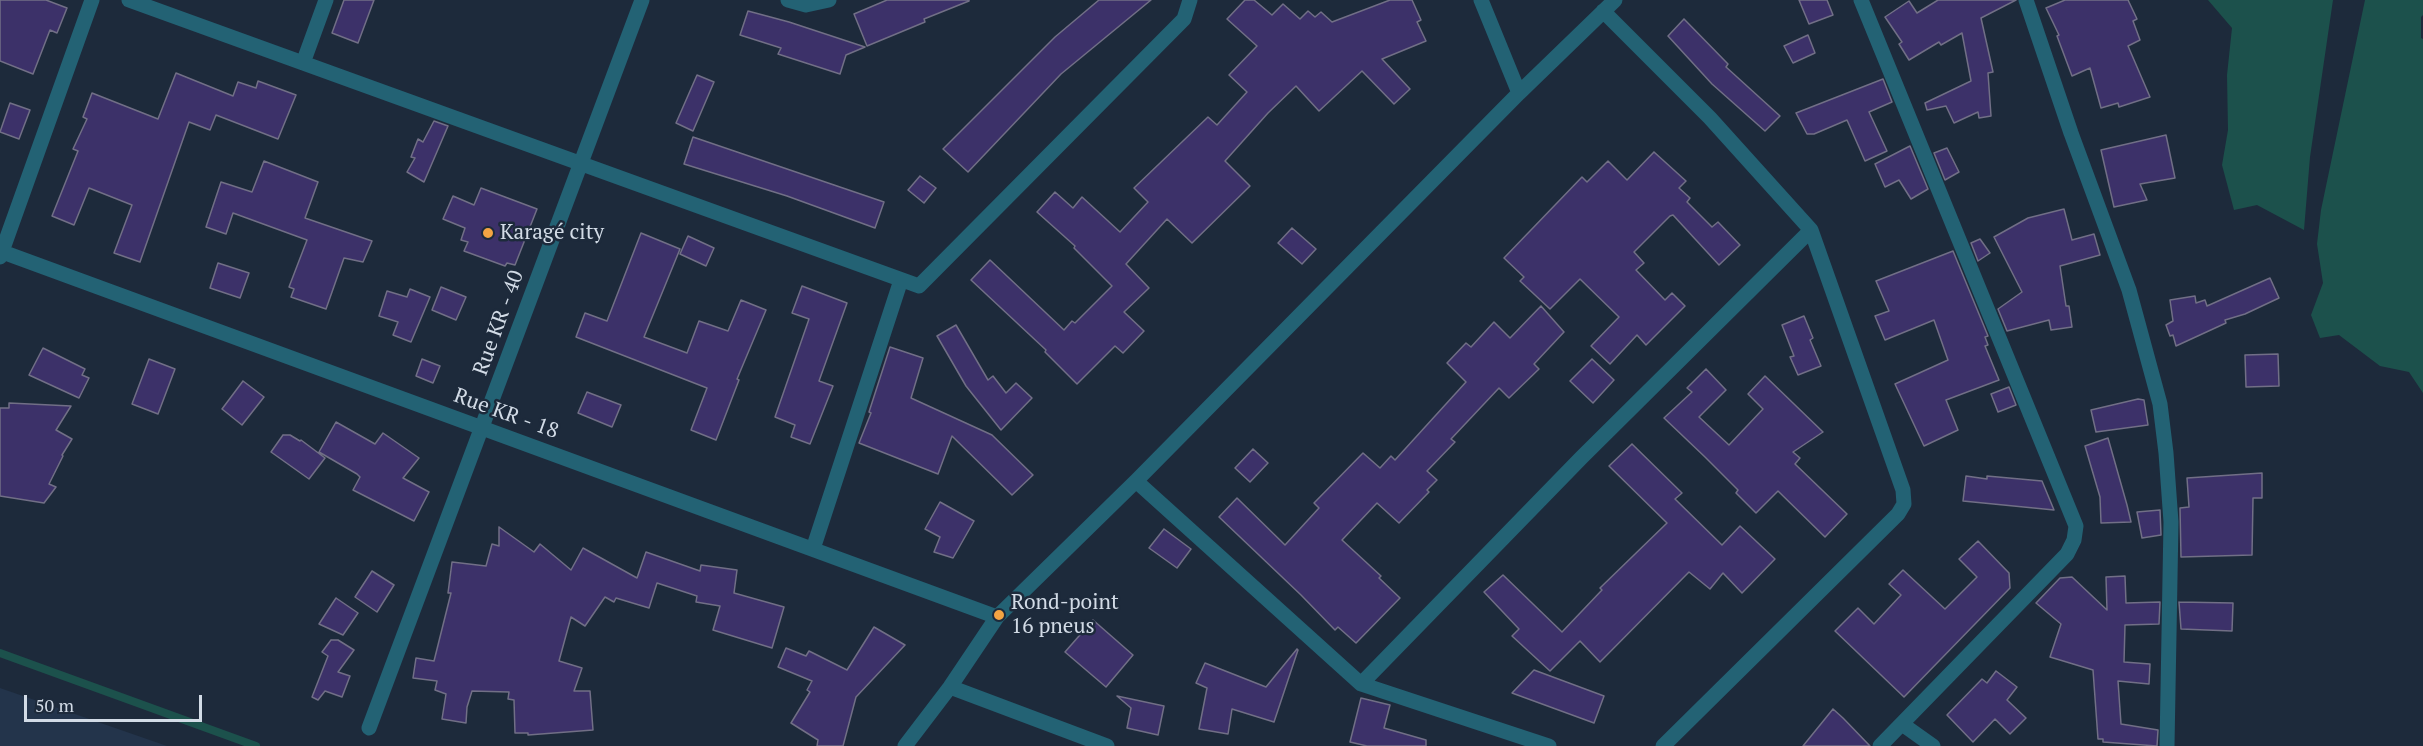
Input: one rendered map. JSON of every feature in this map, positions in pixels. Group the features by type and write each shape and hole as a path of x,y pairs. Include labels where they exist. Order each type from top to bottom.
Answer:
{"street":[{"path":"1,253 92,0"},
{"path":"129,0 919,286 1184,20 1190,0"},
{"path":"303,63 326,0"},
{"name":"Rue KR - 40","path":"369,728 642,0"},
{"path":"788,0 806,4 829,0"},
{"path":"1481,0 1519,93"},
{"path":"905,746 950,687 997,617 1136,481 1519,93 1614,0"},
{"path":"1861,0 2076,526 2074,540 2067,554 1880,746"},
{"path":"2026,0 2071,133 2129,290 2160,404 2171,522 2167,746"},
{"path":"1603,11 1710,118 1811,230 1903,490 1904,504 1898,514 1663,746"},
{"path":"1361,684 1582,457 1811,230"},
{"name":"Rue KR - 18","path":"1,253 997,617"},
{"path":"813,549 901,280"},
{"path":"1136,481 1361,684 1549,746"},
{"path":"950,687 1107,746"},
{"path":"1902,724 1933,746"}],"shaded area":[{"path":"2208,0 2333,0 2310,157 2304,230 2257,205 2234,210 2222,165 2228,130 2227,75 2232,28"},
{"path":"2365,0 2423,0 2421,38 2423,39 2423,393 2409,372 2380,366 2339,335 2320,338 2311,315 2323,283 2317,244 2321,210"},
{"path":"0,688 167,746 0,746"}],"building":[{"path":"0,0 46,0 67,8 57,33 50,30 33,74 0,61"},
{"path":"344,0 374,0 358,43 332,33"},
{"path":"887,0 969,1 867,46 854,14"},
{"path":"1099,0 1151,0 1061,74 968,172 943,149 1055,37"},
{"path":"1245,0 1254,0 1272,15 1283,4 1300,19 1308,11 1315,17 1321,12 1332,22 1390,0 1412,0 1421,20 1417,22 1426,41 1382,59 1410,89 1394,104 1362,71 1319,111 1296,86 1225,161 1250,186 1192,243 1167,219 1126,264 1149,288 1124,312 1144,331 1123,353 1115,346 1077,384 1045,352 1046,350 971,280 990,260 1064,330 1072,321 1075,323 1112,286 1074,248 1075,246 1037,212 1055,192 1073,208 1082,197 1120,232 1148,202 1134,188 1208,117 1217,125 1247,92 1229,75 1257,46 1227,19"},
{"path":"1799,0 1827,0 1833,15 1809,24"},
{"path":"1938,0 2016,0 1981,18 1993,72 1988,73 1991,116 1979,118 1978,112 1954,123 1946,106 1927,110 1925,103 1971,81 1962,33 1941,45 1939,42 1909,60 1899,44 1902,42 1885,17 1909,1 1917,13"},
{"path":"2065,0 2128,0 2137,19 2133,21 2140,40 2128,46 2150,97 2119,107 2118,103 2101,108 2090,68 2072,76 2057,36 2059,35 2046,8"},
{"path":"748,11 865,47 846,55 840,74 778,54 781,48 740,35"},
{"path":"1684,19 1728,64 1726,67 1780,116 1765,131 1712,84 1668,36"},
{"path":"1808,35 1815,53 1793,63 1784,46"},
{"path":"176,73 233,96 238,82 256,88 258,81 296,95 278,139 216,115 210,130 189,122 140,262 114,253 132,205 89,188 74,225 52,216 78,151 73,149 87,119 83,117 92,93 158,119"},
{"path":"697,75 714,82 693,131 676,123"},
{"path":"1883,79 1892,102 1869,112 1887,151 1865,161 1847,120 1814,134 1807,134 1796,113"},
{"path":"10,103 30,110 19,139 0,132"},
{"path":"434,121 448,126 424,182 407,172 415,158 411,157 418,139 423,142"},
{"path":"2166,135 2175,178 2140,184 2147,200 2114,207 2101,150"},
{"path":"693,137 884,202 875,228 787,196 684,164"},
{"path":"1910,146 1928,189 1911,199 1899,180 1885,187 1875,164"},
{"path":"1947,148 1959,172 1945,180 1934,153"},
{"path":"1654,152 1686,181 1679,188 1690,198 1687,202 1712,227 1718,222 1740,245 1719,265 1673,215 1670,216 1634,252 1644,263 1636,270 1665,300 1672,293 1685,306 1646,345 1637,335 1610,364 1591,346 1619,317 1580,279 1550,309 1520,281 1524,277 1504,258 1582,177 1587,182 1608,161 1627,180"},
{"path":"264,161 318,182 305,218 372,241 363,262 344,258 326,309 291,297 294,289 289,287 307,240 233,213 226,234 206,227 221,182 252,192"},
{"path":"920,176 936,188 924,203 908,190"},
{"path":"481,188 537,209 515,265 507,263 505,266 464,251 468,242 461,240 465,228 443,219 453,196 474,205"},
{"path":"2064,209 2072,240 2094,234 2100,255 2060,266 2066,306 2069,306 2072,327 2051,330 2049,320 2007,331 1998,309 2022,292 1994,237 2028,218"},
{"path":"1292,228 1316,249 1302,264 1278,243"},
{"path":"641,233 680,249 644,337 687,353 699,321 728,331 741,300 766,310 737,379 739,380 716,440 691,430 707,388 576,337 585,313 607,321"},
{"path":"688,236 714,248 706,266 680,254"},
{"path":"1980,239 1990,253 1978,261 1971,243"},
{"path":"1953,251 1988,336 1985,337 1988,345 1985,346 1999,380 1946,400 1958,430 1924,446 1895,384 1948,360 1934,320 1885,340 1875,316 1889,311 1876,281"},
{"path":"218,263 249,273 240,298 210,288"},
{"path":"2270,278 2279,298 2245,314 2225,320 2226,323 2176,346 2173,335 2170,336 2166,325 2173,321 2170,300 2195,296 2196,303 2205,300 2207,306"},
{"path":"802,286 847,303 819,381 833,386 810,444 791,437 795,425 775,417 809,319 792,313"},
{"path":"441,287 466,297 456,320 432,310"},
{"path":"410,289 430,297 411,342 393,335 398,322 379,316 387,291 407,297"},
{"path":"1541,306 1564,332 1534,364 1539,369 1509,398 1499,388 1451,439 1455,442 1427,471 1437,480 1427,490 1429,492 1399,523 1377,503 1342,540 1381,576 1379,578 1400,598 1356,643 1338,627 1335,630 1219,517 1237,498 1285,545 1319,508 1314,503 1363,453 1380,468 1391,456 1395,460 1466,382 1447,363 1466,343 1471,347 1494,322 1510,338"},
{"path":"1804,316 1813,338 1810,340 1821,366 1798,375 1790,357 1794,356 1782,325"},
{"path":"956,325 988,380 993,376 1006,393 1016,383 1032,398 1001,430 966,386 937,336"},
{"path":"890,347 923,358 911,398 992,435 1033,475 1012,495 952,436 938,474 859,443 871,413 869,412"},
{"path":"43,348 85,369 82,375 89,378 79,398 29,375"},
{"path":"2278,354 2279,386 2246,387 2245,355"},
{"path":"149,359 175,369 158,414 132,404"},
{"path":"422,359 440,366 433,383 416,376"},
{"path":"1592,359 1614,380 1593,403 1570,381"},
{"path":"1706,369 1726,390 1699,417 1729,445 1763,409 1748,394 1765,376 1823,432 1793,452 1800,458 1795,464 1847,514 1825,537 1778,491 1756,513 1736,493 1738,490 1664,418 1692,392 1687,388"},
{"path":"243,381 264,397 242,425 222,409"},
{"path":"2009,387 2016,405 1998,412 1991,394"},
{"path":"587,392 621,405 612,427 578,413"},
{"path":"2138,399 2144,400 2148,425 2096,432 2091,410"},
{"path":"9,403 71,406 56,430 72,439 49,484 56,487 44,503 0,496 0,408 9,408"},
{"path":"336,422 375,444 383,433 419,458 403,478 429,492 414,521 353,490 360,477 319,452"},
{"path":"283,435 290,435 301,440 325,458 309,479 271,452"},
{"path":"2108,438 2131,522 2101,523 2100,497 2085,446"},
{"path":"1632,444 1682,493 1675,499 1722,545 1740,526 1775,559 1742,593 1723,573 1710,589 1689,572 1600,662 1580,641 1550,671 1512,636 1519,629 1484,592 1503,575 1562,632 1602,590 1600,588 1667,523 1609,466"},
{"path":"1253,449 1268,463 1250,482 1235,468"},
{"path":"2262,473 2262,498 2253,498 2252,555 2181,557 2180,508 2189,507 2187,478"},
{"path":"1966,476 2042,481 2054,510 1963,501"},
{"path":"940,502 974,521 953,558 934,552 940,537 925,529"},
{"path":"2160,510 2161,535 2142,538 2137,512"},
{"path":"499,527 534,552 540,544 571,570 583,548 637,578 646,552 700,571 701,565 737,570 734,593 784,607 772,648 713,630 720,606 696,602 697,596 657,583 649,608 616,598 614,602 605,597 585,626 571,617 559,661 582,668 574,691 590,691 593,730 528,735 528,733 515,733 514,700 508,699 509,692 472,691 467,707 466,723 442,719 446,694 435,690 437,681 413,678 416,658 434,661 451,593 448,593 452,562 486,566 492,544 499,546"},
{"path":"1164,529 1191,549 1177,568 1149,548"},
{"path":"1978,541 2009,573 2010,588 1904,697 1835,631 1858,608 1874,624 1901,595 1889,584 1903,570 1945,609 1977,577 1959,559"},
{"path":"372,571 394,585 377,612 355,597"},
{"path":"2125,576 2126,603 2160,602 2159,624 2125,625 2124,662 2150,664 2149,684 2118,681 2121,724 2158,730 2157,746 2103,742 2103,739 2098,739 2093,670 2050,657 2061,624 2036,603 2060,578 2072,577 2107,610 2106,577"},
{"path":"336,598 358,613 343,635 319,624"},
{"path":"2179,602 2233,603 2232,631 2181,629"},
{"path":"1093,620 1133,655 1106,687 1065,652"},
{"path":"874,627 905,645 856,697 843,746 817,746 818,740 791,723 810,692 807,690 812,681 778,667 786,648 806,656 809,651 847,670"},
{"path":"331,640 338,640 354,650 338,672 350,676 342,697 325,691 318,700 312,697 328,656 322,652"},
{"path":"1297,649 1274,722 1232,709 1228,734 1199,729 1207,688 1196,683 1205,663 1266,687"},
{"path":"1534,670 1604,696 1594,723 1512,693"},
{"path":"1996,671 2017,687 2007,700 2026,718 2010,734 1995,719 1973,742 1947,715 1982,679 1987,683"},
{"path":"1117,696 1164,706 1158,735 1127,728 1131,708"},
{"path":"1361,698 1390,705 1384,728 1426,740 1426,746 1367,746 1350,742"},
{"path":"1833,709 1843,718 1870,746 1803,746"}],"waterway":[{"path":"0,653 256,746"}],"place":[{"name":"Karagé city","path":"488,233"},
{"name":"Rond-point 16 pneus","path":"999,615"}]}
